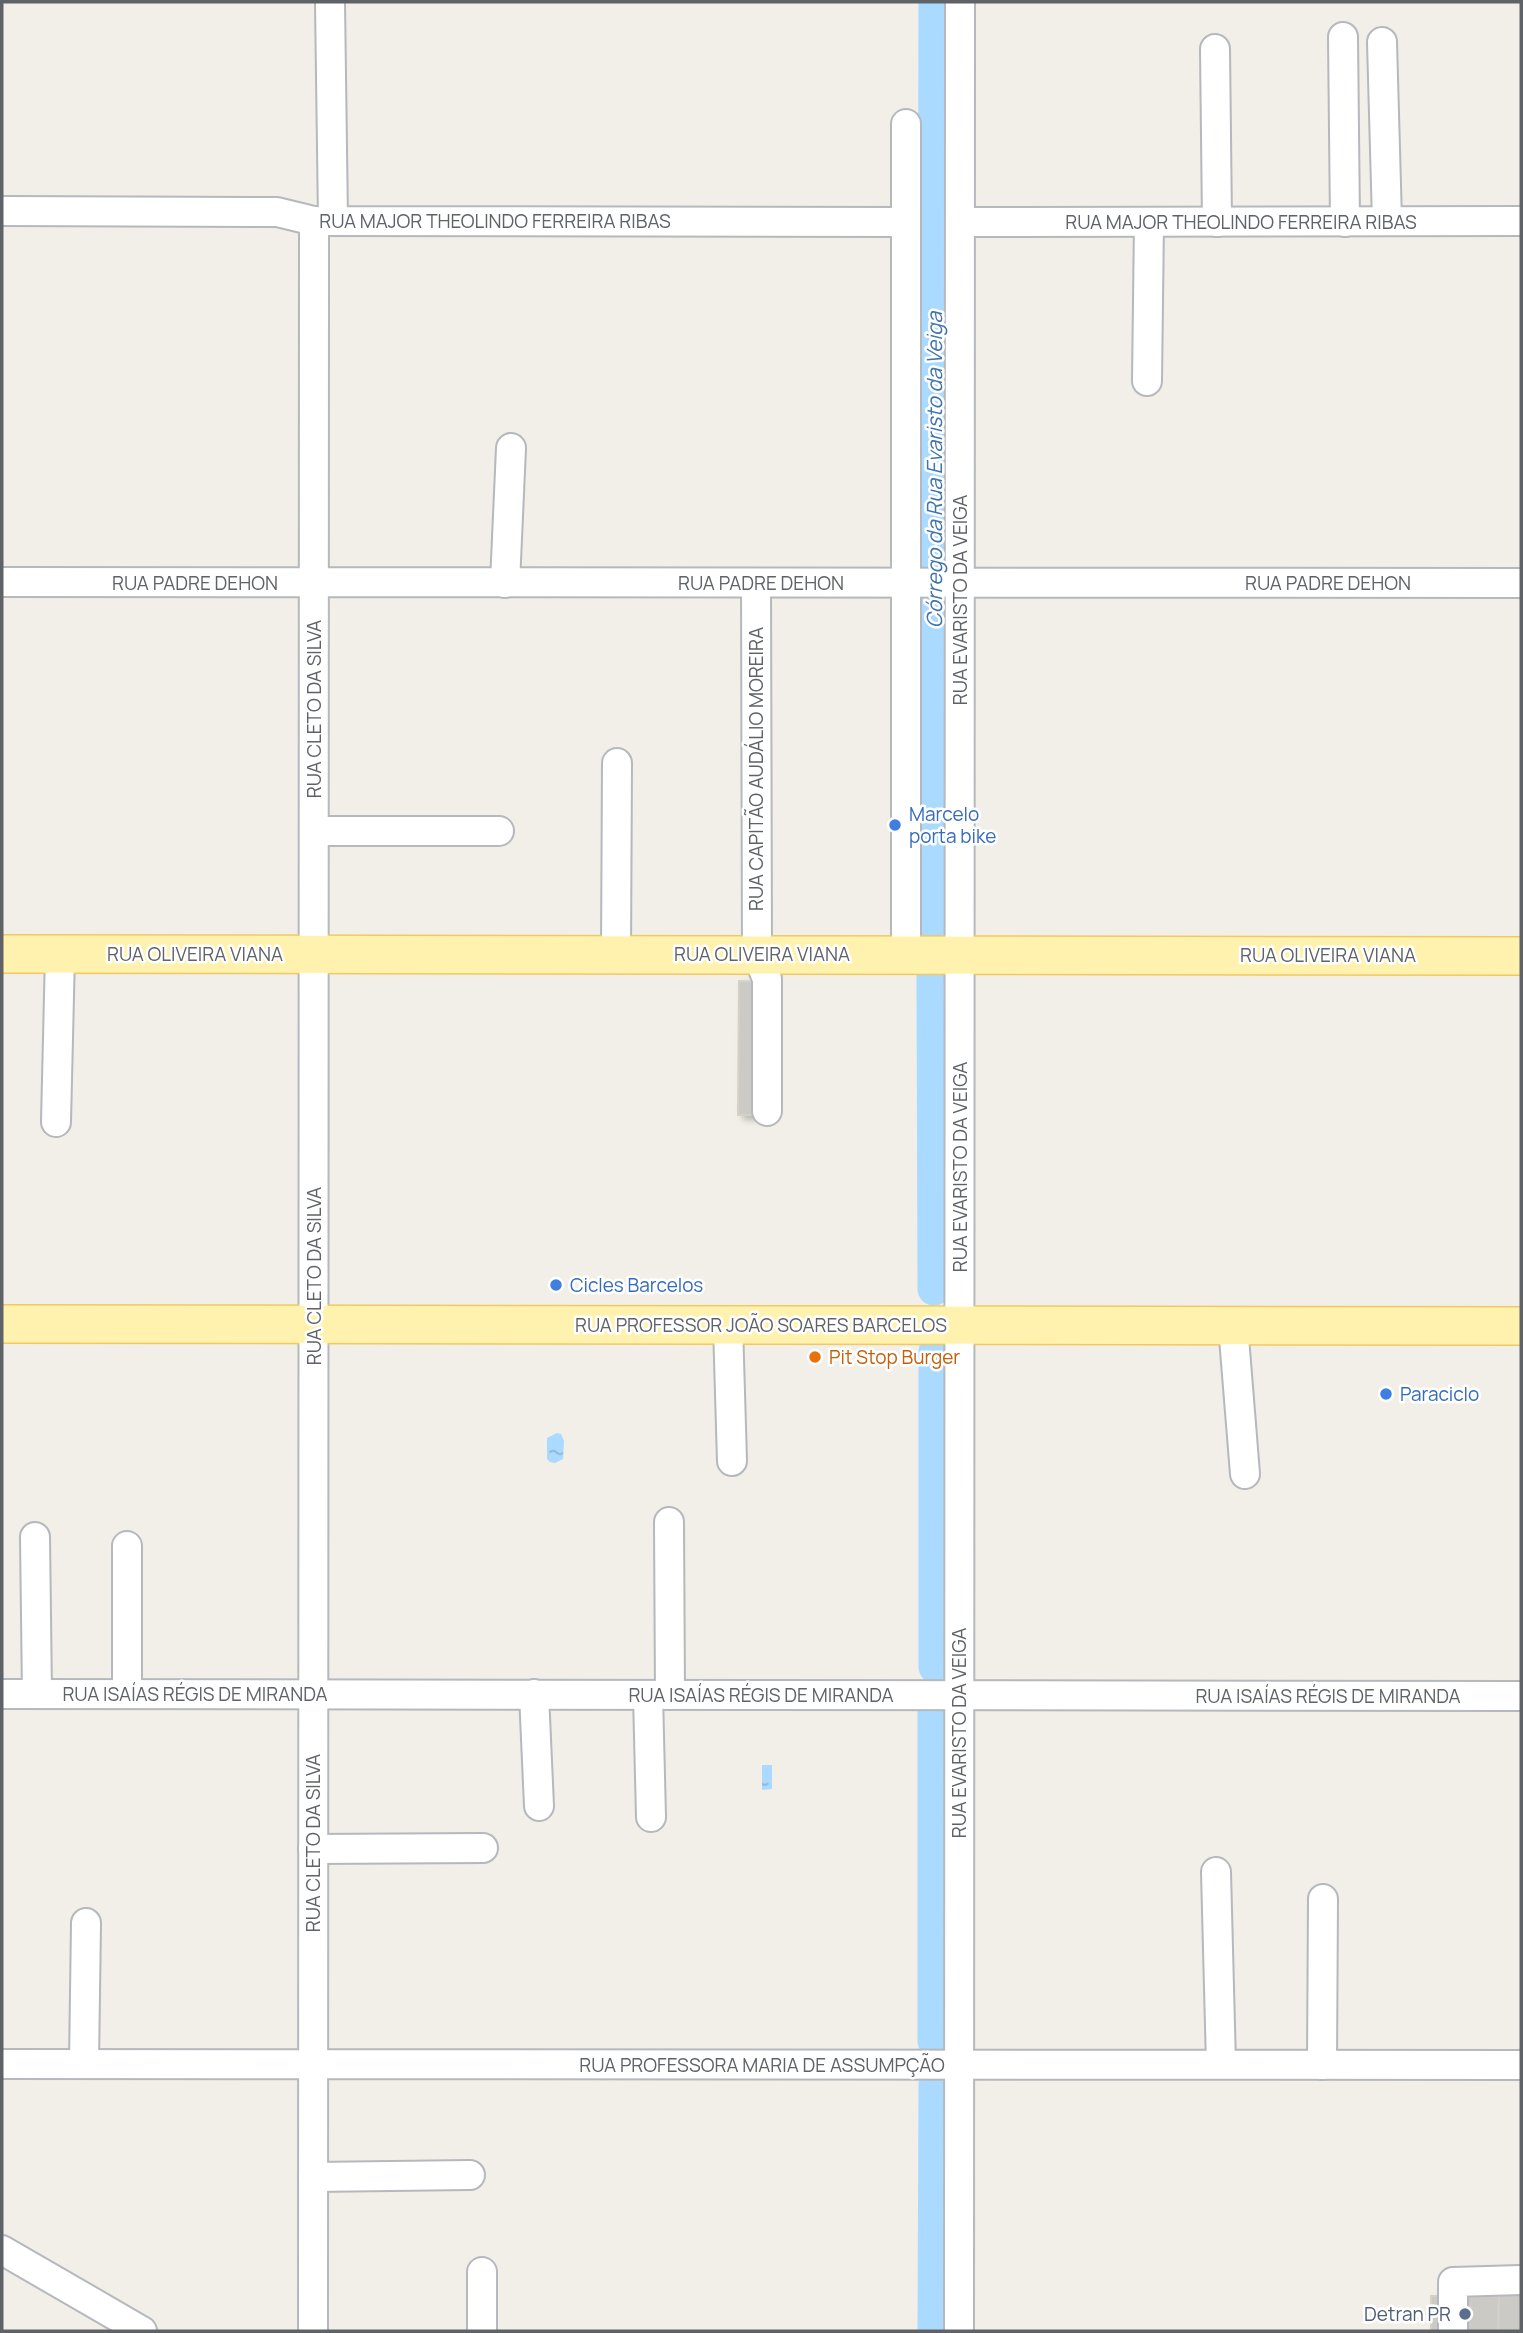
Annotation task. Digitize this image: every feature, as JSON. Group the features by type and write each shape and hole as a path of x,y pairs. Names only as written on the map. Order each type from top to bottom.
{"main road":[{"name":"RUA OLIVEIRA VIANA","path":"2,954 1521,956"},
{"name":"RUA PROFESSOR JOÃO SOARES BARCELOS","path":"2,1324 1521,1325"}],"street":[{"name":"RUA CLETO DA SILVA","path":"313,2331 314,583 330,2"},
{"name":"RUA EVARISTO DA VEIGA","path":"959,2331 960,2"},
{"path":"1343,37 1345,222"},
{"path":"1382,42 1387,221"},
{"path":"1215,49 1217,222"},
{"path":"906,124 906,954"},
{"name":"RUA MAJOR THEOLINDO FERREIRA RIBAS","path":"2,211 277,212 323,221 906,222"},
{"name":"RUA MAJOR THEOLINDO FERREIRA RIBAS","path":"960,222 1521,221"},
{"path":"1147,381 1149,222"},
{"path":"505,583 511,448"},
{"name":"RUA PADRE DEHON","path":"2,582 1521,583"},
{"name":"RUA CAPITÃO AUDÁLIO MOREIRA","path":"756,583 757,954 766,979 767,1111"},
{"path":"616,954 617,763"},
{"path":"314,831 499,831"},
{"path":"56,1122 60,954"},
{"path":"728,1325 732,1461"},
{"path":"1233,1325 1245,1474"},
{"path":"651,1817 669,1522"},
{"path":"35,1537 37,1694"},
{"path":"127,1546 127,1694"},
{"name":"RUA ISAÍAS RÉGIS DE MIRANDA","path":"2,1694 1521,1696"},
{"path":"534,1694 539,1806"},
{"path":"313,1849 482,1848"},
{"path":"1216,1872 1220,2064"},
{"path":"1322,2065 1323,1899"},
{"path":"84,2064 86,1923"},
{"name":"RUA PROFESSORA MARIA DE ASSUMPÇÃO","path":"2,2064 1521,2065"},
{"path":"313,2177 470,2175"},
{"path":"2,2250 142,2331"},
{"path":"482,2272 482,2331"},
{"path":"1453,2331 1453,2282 1521,2280"}],"water":[{"path":"561,1434 564,1441 563,1459 555,1463 547,1459 547,1438"},
{"path":"762,1765 772,1765 772,1789 762,1790"}],"building":[{"path":"739,981 763,982 762,1115 738,1115"},
{"name":"Detran PR","path":"1498,2288 1521,2288 1521,2331 1498,2331"},
{"name":"Detran PR","path":"1431,2296 1499,2296 1498,2331 1431,2331"}],"waterway":[{"name":"Córrego da Rua Evaristo da Veiga","path":"933,938 935,2"},
{"name":"Córrego da Rua Evaristo da Veiga","path":"933,974 934,1289"},
{"name":"Córrego da Rua Evaristo da Veiga","path":"935,1351 935,1667"},
{"name":"Córrego da Rua Evaristo da Veiga","path":"934,1709 934,2041"},
{"name":"Córrego da Rua Evaristo da Veiga","path":"934,2331 935,2085"}],"place":[{"name":"Marcelo porta bike","path":"895,825"},
{"name":"Cicles Barcelos","path":"556,1285"},
{"name":"Pit Stop Burger","path":"815,1357"},
{"name":"Paraciclo","path":"1386,1394"},
{"name":"Detran PR","path":"1465,2314"}]}
